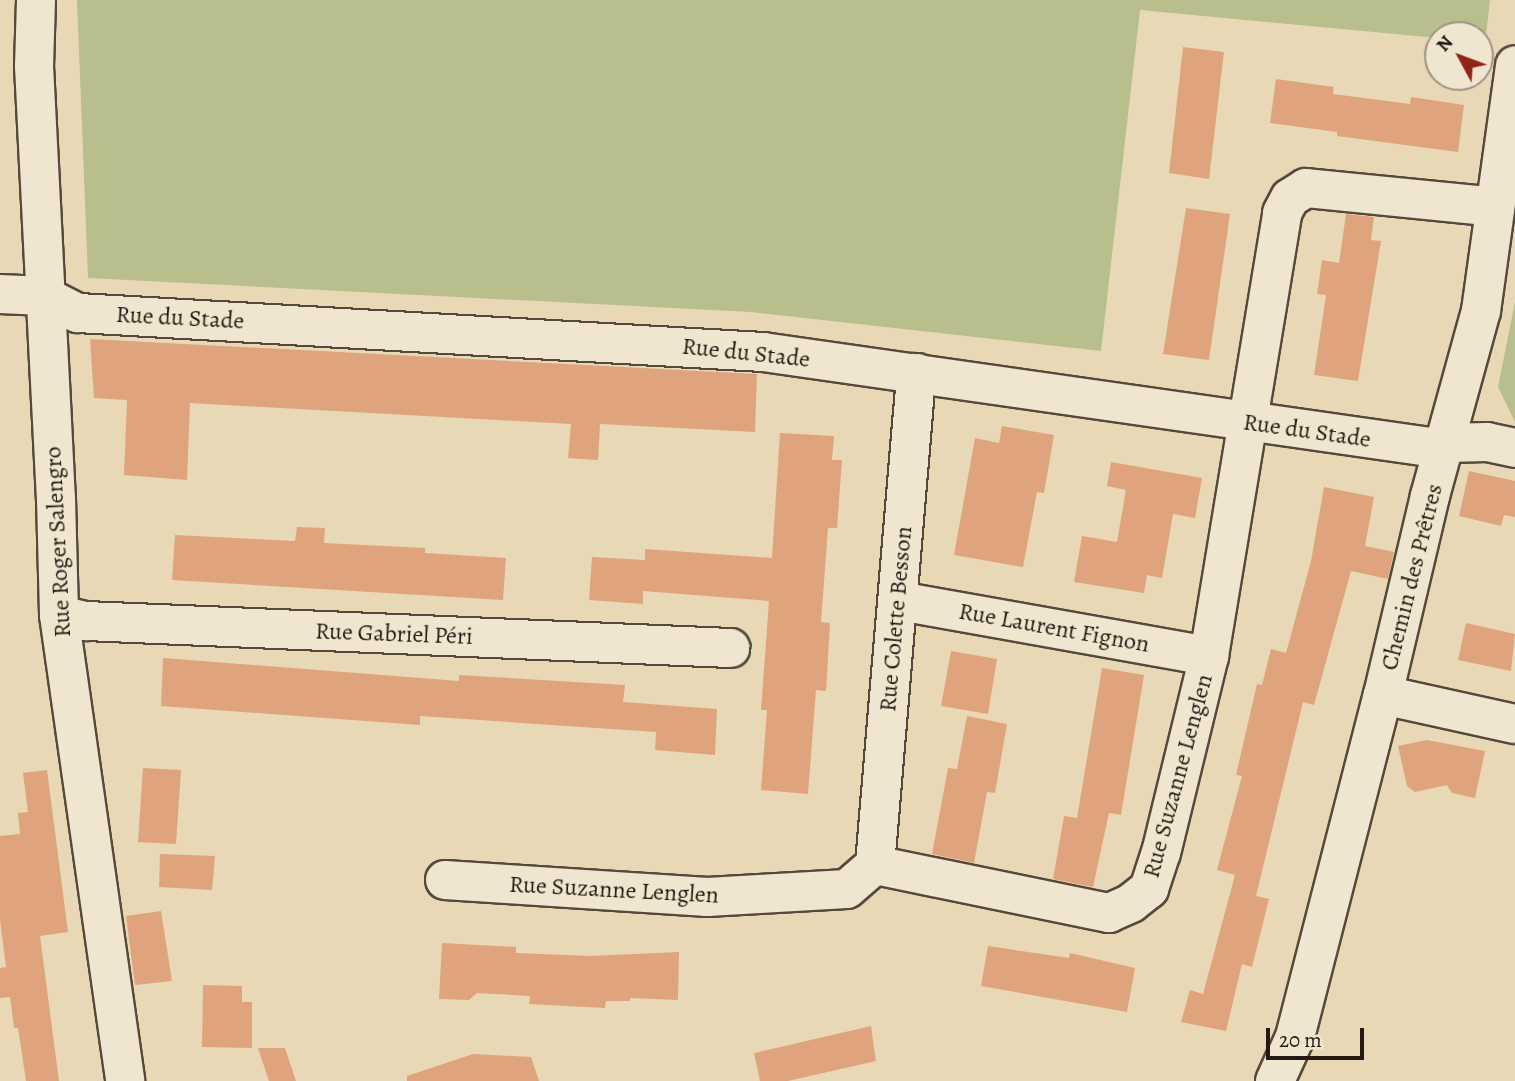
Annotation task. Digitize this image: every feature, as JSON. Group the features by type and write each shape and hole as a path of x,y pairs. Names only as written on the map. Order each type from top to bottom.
{"street":[{"name":"Rue Roger Salengro","path":"36,0 34,66 59,615 125,1081"},
{"name":"Chemin des Prêtres","path":"1275,1081 1295,1037 1383,695 1430,496 1481,311 1515,65"},
{"name":"Rue Suzanne Lenglen","path":"445,880 707,897 847,889 875,865 1109,913 1131,903 1149,889 1161,853 1209,656 1282,213 1290,198 1306,188 1495,207"},
{"path":"0,294 44,296"},
{"name":"Rue du Stade","path":"44,296 78,313 763,352 1430,447 1446,443 1487,442 1515,448"},
{"name":"Rue Colette Besson","path":"875,865 916,373"},
{"name":"Rue Laurent Fignon","path":"898,601 1209,656"},
{"name":"Rue Gabriel Péri","path":"59,615 100,621 730,648"},
{"path":"1383,695 1515,724"}],"green space":[{"path":"77,0 1490,0 1488,21 1424,21 1424,37 1140,10 1101,351 751,312 88,278"},
{"path":"1515,302 1515,422 1498,387"}],"building":[{"path":"1183,47 1224,52 1209,179 1169,173"},
{"path":"1276,79 1334,87 1333,94 1410,104 1411,97 1464,105 1458,152 1337,136 1337,132 1270,123"},
{"path":"1186,208 1230,214 1209,360 1163,354"},
{"path":"1346,214 1374,217 1371,240 1381,241 1358,381 1314,375 1326,295 1317,294 1322,260 1339,263"},
{"path":"90,339 757,374 755,432 600,424 598,460 568,458 571,424 190,403 187,480 124,475 127,400 94,398"},
{"path":"1002,426 1054,435 1044,493 1037,492 1023,567 954,555 975,438 999,443"},
{"path":"780,433 834,436 832,460 842,460 837,528 828,528 821,622 830,623 826,691 816,690 808,794 761,790 767,710 761,710 769,601 643,591 643,604 589,600 592,557 645,560 645,549 772,558"},
{"path":"1111,462 1202,478 1195,518 1173,514 1162,578 1147,575 1144,593 1074,582 1082,536 1117,542 1126,490 1107,486"},
{"path":"1469,471 1515,481 1515,517 1504,515 1501,526 1459,516"},
{"path":"1324,487 1374,497 1365,546 1394,552 1388,579 1351,571 1314,705 1303,702 1256,896 1269,899 1252,967 1242,964 1226,1031 1181,1022 1190,990 1203,994 1235,875 1217,870 1242,776 1236,775 1257,684 1262,685 1271,649 1286,653 1311,561"},
{"path":"297,527 325,528 324,543 425,548 425,553 506,558 503,600 172,580 175,535 295,541"},
{"path":"1466,623 1515,634 1511,671 1458,660"},
{"path":"951,651 997,659 988,714 941,706"},
{"path":"163,658 459,681 459,675 625,685 623,702 717,709 715,755 655,750 656,732 420,716 420,725 161,706"},
{"path":"1102,668 1144,675 1121,815 1109,813 1093,887 1053,879 1064,816 1077,818"},
{"path":"967,716 1007,724 995,793 987,792 974,863 932,854 948,768 957,769"},
{"path":"1427,740 1485,751 1475,798 1452,793 1447,785 1415,792 1407,786 1398,746"},
{"path":"143,768 181,770 176,844 138,842"},
{"path":"47,770 68,932 40,936 59,1081 26,1081 10,997 0,998 0,968 6,967 0,920 0,836 20,834 18,813 28,812 23,773"},
{"path":"160,854 215,856 212,890 159,887"},
{"path":"161,911 172,981 135,985 126,916"},
{"path":"442,943 516,947 516,953 590,956 679,952 678,1000 630,998 630,1001 606,1001 605,1008 529,1004 530,996 477,993 469,1000 439,999"},
{"path":"988,946 1069,958 1070,953 1135,968 1127,1012 981,986"},
{"path":"203,985 242,986 242,1002 252,1002 252,1048 202,1047"},
{"path":"871,1026 876,1061 788,1081 760,1081 754,1053"},
{"path":"258,1048 285,1048 296,1081 269,1081"},
{"path":"473,1054 531,1057 539,1081 407,1081 407,1076"}]}
